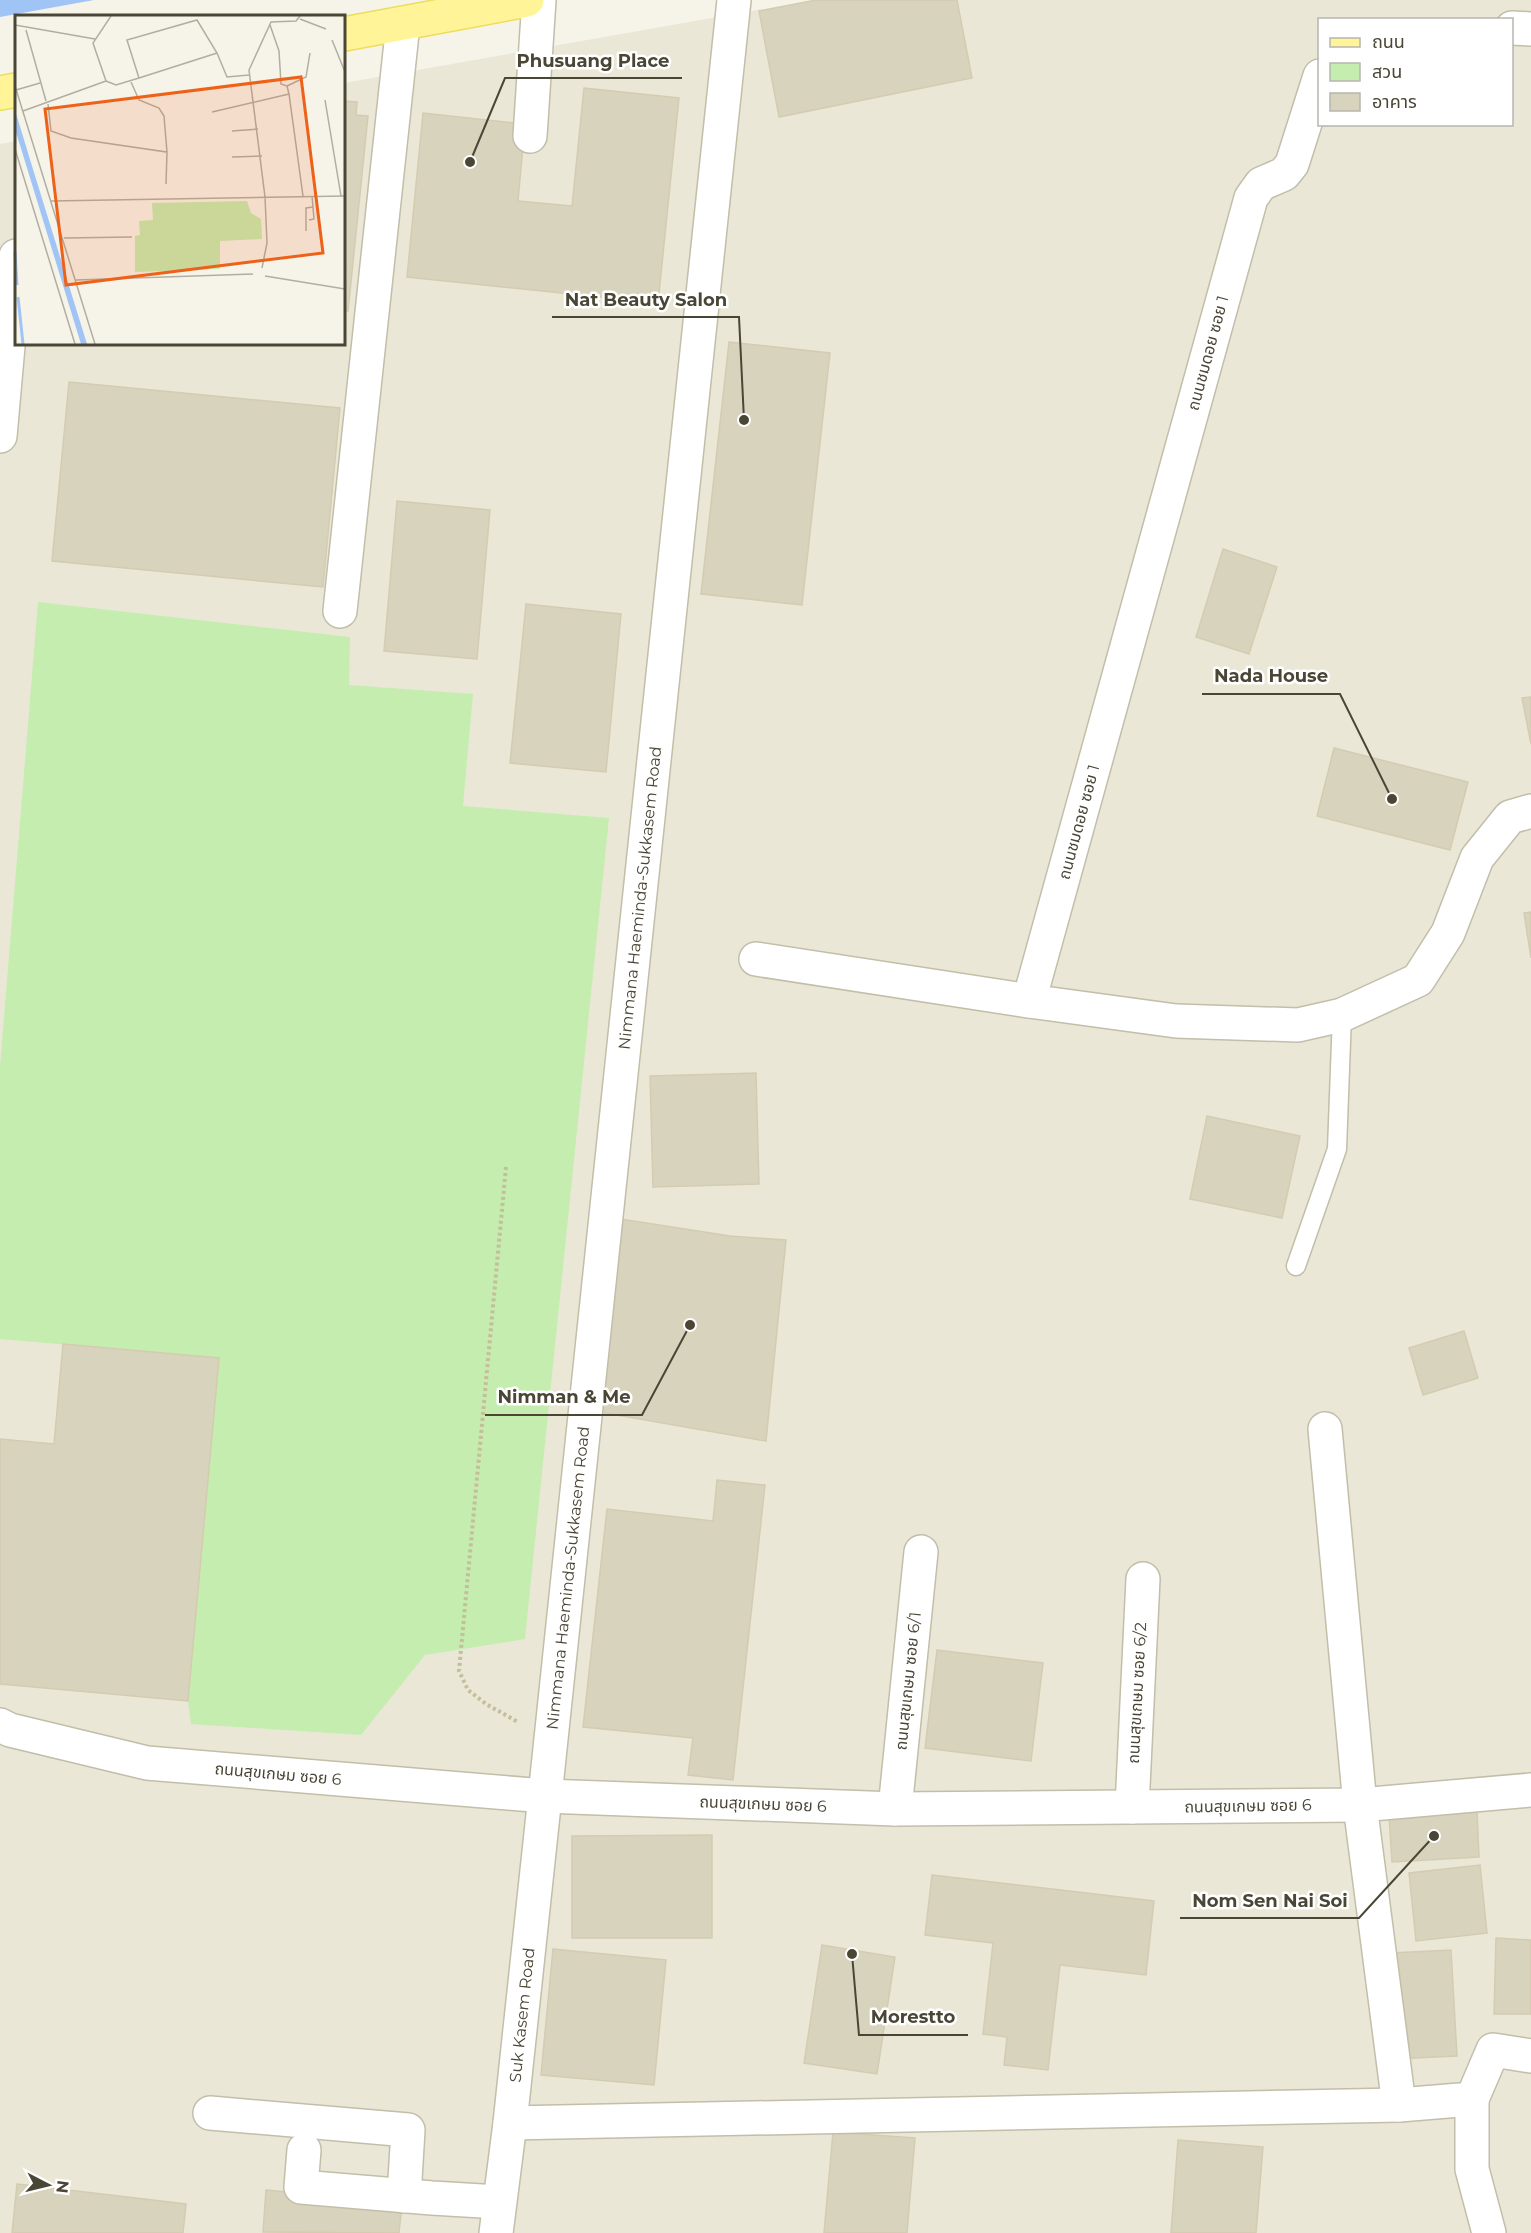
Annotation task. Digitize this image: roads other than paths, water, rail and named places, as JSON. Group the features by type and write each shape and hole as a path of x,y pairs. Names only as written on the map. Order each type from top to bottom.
{"main road":[{"path":"345,34 527,0"},
{"path":"0,93 15,90"}],"street":[{"path":"530,136 539,0"},
{"name":"Nimmana Haeminda-Sukkasem Road","path":"545,1796 734,0"},
{"path":"339,611 403,24"},
{"path":"1513,28 1531,29"},
{"name":"ถนนชมดอย ซอย 1","path":"1029,1001 1251,198 1261,184 1284,174 1292,165 1318,82"},
{"path":"0,436 15,267"},
{"path":"756,959 1176,1021 1298,1025 1342,1015 1418,980 1448,933 1477,858 1510,817 1531,811"},
{"path":"1325,1429 1360,1805 1399,2105"},
{"name":"ถนนสุขเกษม ซอย 6/1","path":"895,1809 921,1552"},
{"name":"ถนนสุขเกษม ซอย 6/2","path":"1132,1808 1143,1579"},
{"name":"ถนนสุขเกษม ซอย 6","path":"0,1725 10,1730 147,1763 545,1796 895,1809 1132,1808 1360,1805 1531,1790"},
{"name":"Suk Kasem Road","path":"498,2218 545,1796"},
{"path":"1489,2233 1472,2169 1472,2099 1493,2050 1531,2056"},
{"path":"510,2123 1399,2105 1472,2099"},
{"path":"210,2113 408,2130 404,2196"},
{"path":"304,2150 301,2187 404,2196 498,2218"}],"lane":[{"path":"1296,1266 1337,1149 1342,1015"}],"water":[{"path":"0,0 94,0 0,17"}],"place":[{"name":"Phusuang Place","path":"470,162"},
{"name":"Nat Beauty Salon","path":"744,420"},
{"name":"Nada House","path":"1392,799"},
{"name":"Nimman & Me","path":"690,1325"},
{"name":"Nom Sen Nai Soi","path":"1434,1836"},
{"name":"Morestto","path":"852,1954"}]}
